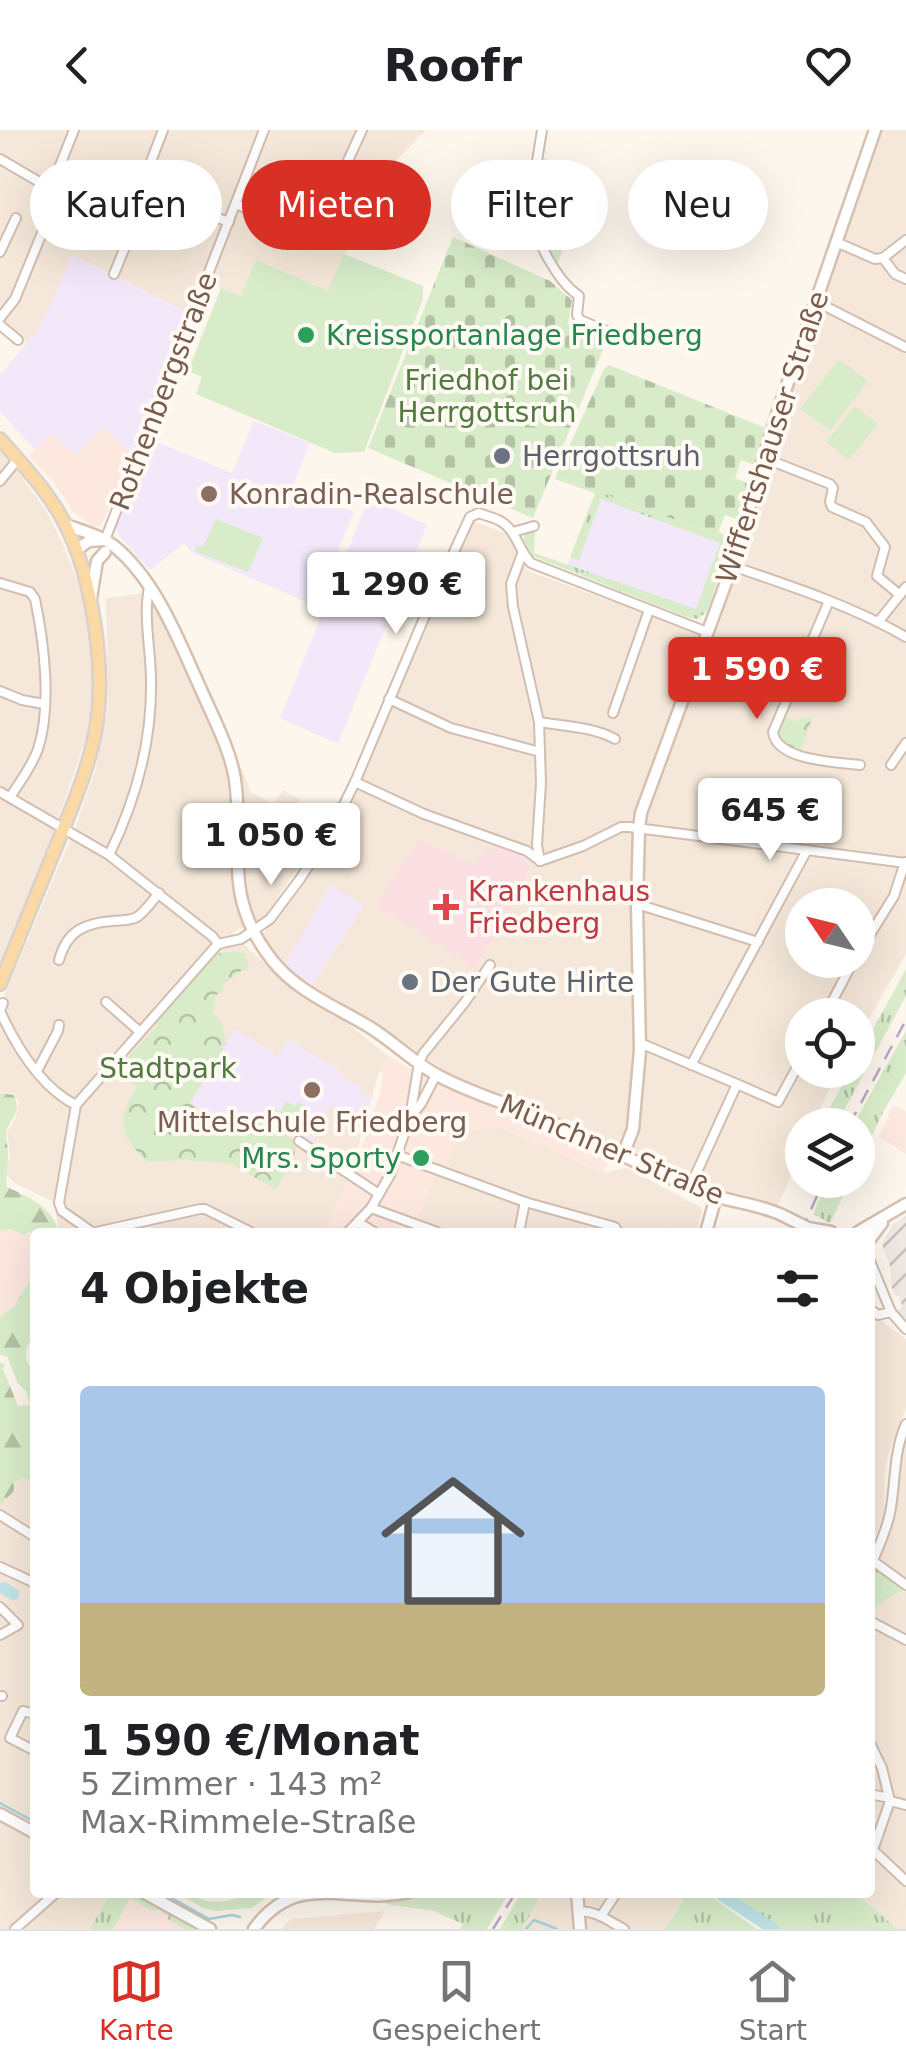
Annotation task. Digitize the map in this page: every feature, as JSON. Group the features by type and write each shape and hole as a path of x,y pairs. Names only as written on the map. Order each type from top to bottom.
{"main road":[{"path":"0,439 66,525 91,598 98,666 96,732 83,775 0,984"}],"street":[{"path":"62,160 74,130"},
{"path":"152,160 163,130"},
{"name":"Rothenbergstraße","path":"105,546 264,130"},
{"path":"236,204 302,232 311,232 362,130"},
{"path":"542,130 534,188 535,232 558,276 579,296 580,320 614,334"},
{"name":"Wiffertshauser Straße","path":"622,1155 634,1129 640,1043 638,828 732,566 815,301 876,130"},
{"path":"0,160 30,176"},
{"path":"0,252 16,218"},
{"path":"222,220 229,222"},
{"path":"836,242 875,259 883,258 906,240"},
{"path":"18,340 0,322 16,299 35,250"},
{"path":"114,274 124,250"},
{"path":"883,258 895,274 906,279"},
{"path":"815,301 905,347"},
{"path":"764,458 830,484 832,507 866,522 884,543 877,576 903,592 878,622"},
{"path":"0,481 18,460"},
{"path":"88,1228 62,1211 59,1203 76,1105 218,944 237,941 269,920 310,864 355,782 470,517 479,513 501,521 513,532 531,564 707,632"},
{"name":"Münchner Straße","path":"66,525 124,556 149,587 174,630 232,766 238,887 253,932 274,964 300,986 375,1031 436,1075 545,1119 716,1198 759,1205 812,1228"},
{"path":"513,532 534,526"},
{"path":"76,550 105,546"},
{"path":"91,598 105,546"},
{"path":"522,554 512,584 539,722 540,861"},
{"path":"732,566 829,601 906,637"},
{"path":"0,583 30,592 35,599 45,661 40,744 10,797"},
{"path":"109,855 128,818 146,755 152,682 146,602 149,587"},
{"path":"829,601 772,737 778,746 800,755 860,765"},
{"path":"613,714 649,610"},
{"path":"0,692 44,704"},
{"path":"390,699 451,728 540,752"},
{"path":"539,722 590,730 615,739"},
{"path":"891,766 906,743"},
{"path":"355,782 424,814 527,852 540,861"},
{"path":"0,792 109,855 213,936 218,944"},
{"path":"540,861 621,827 905,862 894,896 875,926"},
{"path":"691,1065 807,850"},
{"path":"58,960 72,934 105,922 133,919 159,894"},
{"path":"637,904 758,942"},
{"path":"353,1228 380,1194 398,1155 425,1051 490,966"},
{"path":"106,1002 139,1031"},
{"path":"3,1003 0,1010 12,1036 38,1072 64,1100 76,1105"},
{"path":"38,1072 59,1025"},
{"path":"640,1043 778,1102 786,1088"},
{"path":"410,1117 436,1075"},
{"path":"690,1187 737,1084"},
{"path":"299,1141 380,1194"},
{"path":"398,1155 526,1202 615,1228"},
{"path":"707,1228 716,1198"},
{"path":"521,1228 526,1202"},
{"path":"866,1228 906,1204"},
{"path":"112,1228 200,1208 242,1228"},
{"path":"371,1208 426,1228"},
{"path":"875,1231 885,1218"},
{"path":"359,1223 367,1228"},
{"path":"875,1273 891,1312 906,1330"},
{"path":"875,1282 882,1290"},
{"path":"875,1314 891,1312"},
{"path":"875,1555 890,1512 898,1441 906,1424"},
{"path":"0,1515 30,1534"},
{"path":"875,1566 906,1585"},
{"path":"0,1567 30,1581"},
{"path":"0,1606 18,1626 0,1635"},
{"path":"875,1623 906,1640"},
{"path":"30,1713 23,1711 10,1738 30,1748"},
{"path":"875,1753 889,1799 875,1830"},
{"path":"875,1795 906,1805"},
{"path":"0,1814 30,1830"},
{"path":"875,1853 906,1881"},
{"path":"15,1929 50,1898"},
{"path":"154,1898 210,1929"},
{"path":"254,1929 270,1909 289,1898"},
{"path":"577,1898 580,1929"},
{"path":"601,1916 613,1898"},
{"path":"578,1912 601,1916 624,1929"}],"shaded area":[{"path":"0,130 426,130 397,160 242,160 242,250 346,250 328,291 241,296 202,281 189,314 73,255 41,326 28,344 0,318"},
{"path":"877,130 906,130 906,954 875,1008 875,998 785,998 785,1088 830,1088 820,1108 785,1108 785,1189 777,1207 737,1193 716,1193 454,1077 293,976 259,940 308,873 473,521 507,534 528,571 707,636 762,479 826,274"},
{"path":"72,255 189,314 132,454 102,427 76,455 52,433 35,450 0,411 0,375 41,326"},
{"name":"Konradin-Realschule","path":"254,421 310,443 292,488 354,512 315,606 193,553 184,543 150,570 116,528 152,440 232,473"},
{"path":"102,427 132,454 99,527 74,512 29,456 52,432"},
{"path":"0,451 47,512 91,616 93,691 86,738 54,831 0,965"},
{"path":"596,493 727,541 700,616 567,566"},
{"path":"369,498 427,525 338,744 280,718"},
{"path":"159,591 251,792 274,805 283,790 299,799 292,824 316,840 266,916 232,933 279,977 388,1056 379,1071 350,1176 330,1228 58,1228 54,1202 14,1183 5,1173 10,1155 7,1133 19,1103 15,1094 0,1092 0,1005 95,771 108,706 106,598"},
{"name":"Krankenhaus Friedberg","path":"418,841 475,864 497,845 526,855 528,872 474,968 376,904"},
{"path":"331,885 364,906 312,985 285,965"},
{"path":"235,1029 278,1056 288,1039 340,1071 343,1079 361,1085 360,1094 372,1099 366,1119 331,1106 313,1141 303,1141 262,1119 235,1122 210,1116 190,1103"},
{"path":"388,1056 444,1087 610,1159 604,1173 498,1127 463,1132 427,1192 414,1228 325,1228 359,1156 380,1093 383,1074 379,1071"},
{"path":"893,1105 906,1111 906,1154 879,1137"},
{"path":"498,1127 604,1173 627,1168 702,1208 698,1228 414,1228 427,1193 462,1132"},
{"path":"906,1215 906,1319 898,1313 902,1306 892,1288 882,1244 892,1225"},
{"path":"0,1231 30,1231 30,1281 14,1306 0,1317"},
{"path":"875,1317 906,1339 906,1409 885,1469 884,1514 875,1538"},
{"path":"906,1436 906,1929 897,1929 862,1898 875,1898 875,1564 891,1526"},
{"path":"24,1476 30,1480 30,1898 108,1898 90,1929 0,1929 0,1505 13,1491 14,1484"},
{"path":"108,1898 139,1898 196,1929 90,1929"},
{"path":"539,1898 684,1901 665,1929 522,1929"},
{"path":"385,1911 374,1929 281,1929 291,1919"}],"green space":[{"name":"Friedhof bei Herrgottsruh","path":"451,242 451,250 482,250 550,281 572,300 568,324 607,340 533,518 368,448"},
{"path":"548,250 563,250 556,268"},
{"name":"Kreissportanlage Friedberg","path":"344,254 423,286 423,299 364,452 335,453 196,394 202,377 188,371 221,288 241,296 256,260 328,291"},
{"path":"839,359 868,381 830,431 800,409"},
{"name":"Friedhof bei Herrgottsruh","path":"609,365 766,428 755,465 741,460 735,478 749,484 739,520 725,515 717,535 556,476"},
{"path":"855,406 878,424 849,460 826,442"},
{"path":"556,476 733,538 707,611 698,619 689,618 530,555 524,534 532,529 534,553 696,609 720,543 601,499 579,560 570,557 595,493 555,479"},
{"path":"216,519 263,538 248,572 194,551 197,545 203,547"},
{"path":"783,716 797,722 813,716 800,751 782,744 776,734"},
{"name":"Stadtpark","path":"245,953 249,968 224,984 215,996 213,1013 221,1021 226,1044 190,1103 210,1116 257,1122 293,1139 296,1151 276,1190 232,1164 147,1162 131,1143 124,1126 126,1108 137,1087 117,1068 157,1026 153,1022 200,969 218,954"},
{"path":"906,969 906,996 875,1053 875,1026"},
{"path":"906,1031 906,1073 875,1129 875,1108 863,1108"},
{"path":"841,1088 856,1088 845,1108 830,1108"},
{"path":"0,1093 14,1095 17,1107 6,1135 7,1187 45,1209 58,1228 30,1228 24,1235 11,1229 0,1231"},
{"path":"286,1101 304,1105 302,1109 312,1115 302,1133 273,1117"},
{"path":"820,1198 842,1198 830,1223 813,1214"},
{"path":"30,1281 30,1340 26,1354 30,1405 7,1356 0,1355 0,1317 14,1306"},
{"path":"0,1362 5,1365 3,1369 18,1406 30,1405 30,1481 23,1477 14,1483 14,1491 0,1505"},
{"path":"875,1570 906,1588 875,1606"},
{"path":"108,1898 130,1898 113,1929 90,1929"},
{"path":"130,1898 139,1898 196,1929 185,1929 157,1909 154,1912"},
{"path":"186,1898 216,1902 265,1898 252,1908 203,1908"},
{"path":"506,1898 487,1929 460,1929 463,1924 434,1911 386,1904 386,1900"},
{"path":"518,1898 539,1898 522,1929 500,1929"},
{"path":"681,1898 713,1898 757,1929 665,1929 683,1901"},
{"path":"730,1898 862,1898 897,1929 777,1929"}],"waterway":[{"path":"4,1588 13,1594"},
{"path":"0,1803 30,1819"},
{"path":"172,1898 209,1919 240,1917"},
{"path":"726,1898 773,1929"},
{"path":"526,1929 534,1920 557,1929"}],"railway":[{"path":"858,1108 906,1020"},
{"path":"803,1228 816,1198"},
{"path":"493,1929 512,1898"}],"place":[{"name":"Kreissportanlage Friedberg","path":"306,335"},
{"name":"Herrgottsruh","path":"502,456"},
{"name":"Konradin-Realschule","path":"209,494"},
{"name":"Krankenhaus Friedberg","path":"446,907"},
{"name":"Der Gute Hirte","path":"410,982"},
{"name":"Mittelschule Friedberg","path":"312,1090"},
{"name":"Mrs. Sporty","path":"421,1158"}]}
